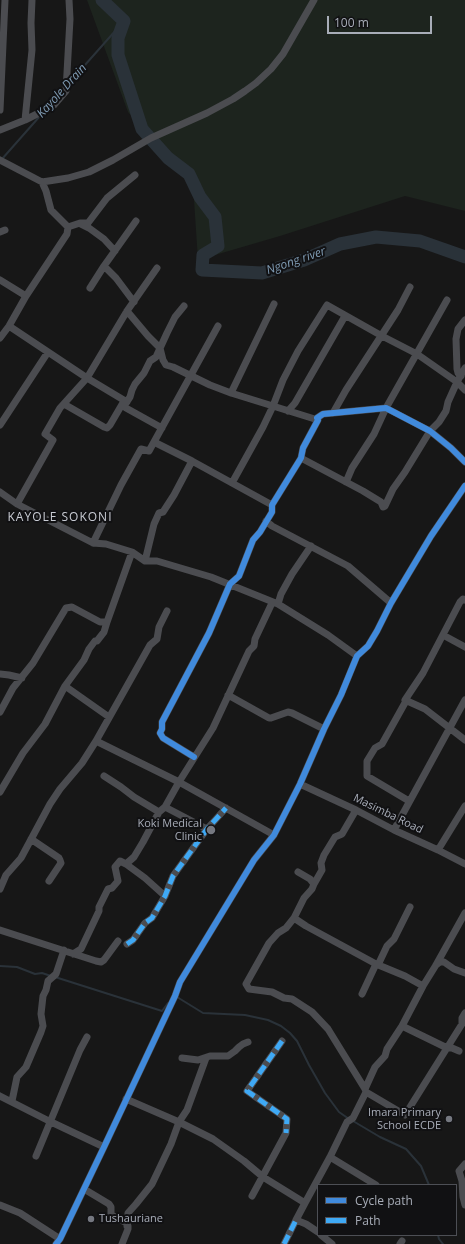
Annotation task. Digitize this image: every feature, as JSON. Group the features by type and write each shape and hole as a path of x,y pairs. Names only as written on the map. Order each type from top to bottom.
{"street":[{"path":"0,110 5,0"},
{"path":"25,120 32,50 32,0"},
{"path":"0,130 25,120 54,104 66,91 70,19 69,0"},
{"path":"0,160 42,182 68,178 89,172 114,160 151,138 233,99 256,83 271,69 283,54 314,0"},
{"path":"68,227 80,223 88,223 107,198 135,175"},
{"path":"42,182 46,191 50,210 68,227"},
{"path":"90,288 136,221"},
{"path":"80,223 90,228 104,239 115,251"},
{"path":"0,338 67,234 68,227"},
{"path":"104,266 116,278 134,302"},
{"path":"17,504 53,440 45,434 60,408 87,378 127,311 157,268"},
{"path":"0,280 26,296"},
{"path":"333,413 346,390 398,310 410,287"},
{"path":"346,482 447,300"},
{"path":"230,393 274,304"},
{"path":"232,483 273,406 280,387 298,351 326,306 329,305 345,316 417,354 459,379"},
{"path":"64,404 107,428 125,401 130,397 135,384 144,373 150,361 156,358 175,317 184,306"},
{"path":"127,311 160,348 166,365 174,367 230,393 318,420"},
{"path":"288,411 345,316"},
{"path":"465,320 456,334 457,369 459,379 465,390"},
{"path":"9,326 87,378 125,401"},
{"path":"93,543 121,485 141,449 148,451 154,442 218,326"},
{"path":"0,425 48,352"},
{"path":"301,458 381,502 383,507 393,488 405,472 430,431 439,422 446,411 448,402 465,368"},
{"path":"125,401 124,406 126,408 162,428"},
{"path":"194,756 163,738 160,733 162,729 162,722 209,633 230,584 239,576 253,540 260,532 272,512 272,505 301,458 303,448 318,420 317,418 320,415 333,413 386,408 430,431 465,462"},
{"path":"154,442 272,505"},
{"path":"145,561 154,524 159,513 163,512 192,461"},
{"path":"0,1205 20,1213 58,1241 104,1147 175,996 180,982 254,860 274,835 300,784 324,729 341,695 357,656 368,646 391,603 465,486"},
{"path":"0,492 17,504 93,543 106,544 132,552 145,561 158,561 230,584 275,604 328,635 357,656"},
{"path":"266,521 272,526 348,566 391,603"},
{"path":"126,864 134,857 158,812 165,807 194,756 213,728 250,651 254,646 255,639 292,574 311,546"},
{"path":"0,792 23,753 45,724 66,686 84,660 94,641 97,641 104,632 132,552"},
{"path":"409,800 367,776 367,761 375,748 382,744 406,701 406,698 423,673 460,602 465,600"},
{"path":"0,712 13,688 33,663 66,608 72,607 100,622 107,622"},
{"path":"0,890 3,873 21,858 50,804 60,789 82,763 96,741 150,645 157,639 159,627 167,611"},
{"path":"443,635 465,647"},
{"path":"0,674 22,678"},
{"path":"66,686 110,716"},
{"path":"228,695 269,718 288,712 324,729"},
{"path":"394,830 409,800 465,700"},
{"path":"406,701 425,710 465,740"},
{"path":"96,741 179,782 274,835"},
{"path":"104,776 158,812"},
{"name":"Masimba Road","path":"300,784 465,864"},
{"path":"438,850 465,806"},
{"path":"165,807 207,829"},
{"path":"127,944 133,940 146,922 152,918 165,896 173,876 207,829 226,808"},
{"path":"356,810 342,834 335,837 324,855 321,863 322,870 312,889 304,898 294,918 286,928 278,933 269,943 246,984 249,989 272,992 284,998 292,999 312,1012 328,1030 366,1090 405,1115 448,1048 462,1024 462,1018 465,1013"},
{"path":"31,839 60,860 61,863 49,881"},
{"path":"73,954 81,949 99,911 99,906 108,889 112,888 118,881 115,867 120,861 146,878 165,896"},
{"path":"298,872 310,879 314,884"},
{"path":"362,994 387,946 394,939 410,907"},
{"path":"284,1244 366,1090 375,1067 385,1056 387,1049 402,1026 465,913"},
{"path":"294,918 377,964 405,976 423,986"},
{"path":"0,930 101,962 118,941"},
{"path":"12,1101 17,1077 26,1067 43,1026 41,1014 43,996 48,980 56,974 64,950"},
{"path":"436,965 440,962 444,962 454,969 465,973"},
{"path":"402,1026 459,1052"},
{"path":"36,1156 49,1121 87,1037"},
{"path":"252,1196 286,1133 287,1119 247,1091 282,1041"},
{"path":"182,1058 195,1060 210,1056 228,1056 238,1047 248,1042"},
{"path":"122,1244 128,1229 128,1213 152,1184 171,1144 179,1122 187,1110 206,1058"},
{"path":"0,1096 104,1147"},
{"path":"126,1099 179,1122 213,1140 244,1161 263,1177 305,1203"},
{"path":"330,1157 374,1184"},
{"path":"465,1164 459,1171 462,1181 465,1205"},
{"path":"84,1189 109,1204 111,1207 111,1215 127,1223 128,1226"},
{"path":"296,1220 306,1224 317,1231"},
{"path":"322,1236 332,1244"}],"shaded area":[{"path":"87,0 465,0 465,211 405,196 280,236 198,260 193,185 128,112"}],"waterway":[{"name":"Ngong river","path":"102,0 124,21 118,38 118,55 142,129 168,158 189,174 200,197 215,217 218,246 203,255 202,270 262,273 304,260 340,244 376,237 420,241 465,257"},
{"name":"Kayole Drain","path":"69,83 124,21"},
{"name":"Kayole Drain","path":"2,159 40,116"},
{"path":"0,966 17,967 35,974 42,973 51,976"},
{"path":"55,977 162,1011 168,1003"},
{"path":"177,997 203,1013 245,1015 268,1020 281,1026 297,1041 325,1093 339,1112 349,1119"},
{"path":"353,1121 380,1137 406,1149 421,1166 429,1184"},
{"path":"438,1236 443,1244"}],"marked path":[{"path":"127,944 133,940 145,923 152,918 165,896 173,876 207,829 226,808"},
{"path":"282,1041 247,1091 287,1119 286,1133"},
{"path":"284,1244 296,1220"}],"cycle path":[{"path":"194,757 163,738 160,733 162,729 162,722 209,633 230,584 239,576 253,540 260,532 272,512 272,505 301,458 303,448 318,420 317,418 323,414 386,408 430,431 465,462"},
{"path":"56,1244 60,1239 104,1147 175,996 180,982 254,860 274,835 300,784 324,729 341,695 357,656 368,646 391,603 431,536 465,486"}],"place":[{"name":"Koki Medical Clinic","path":"211,830"},
{"name":"Imara Primary School ECDE","path":"449,1119"},
{"name":"Tushauriane","path":"91,1219"}],"district":[{"name":"KAYOLE SOKONI","path":"60,518"}]}
